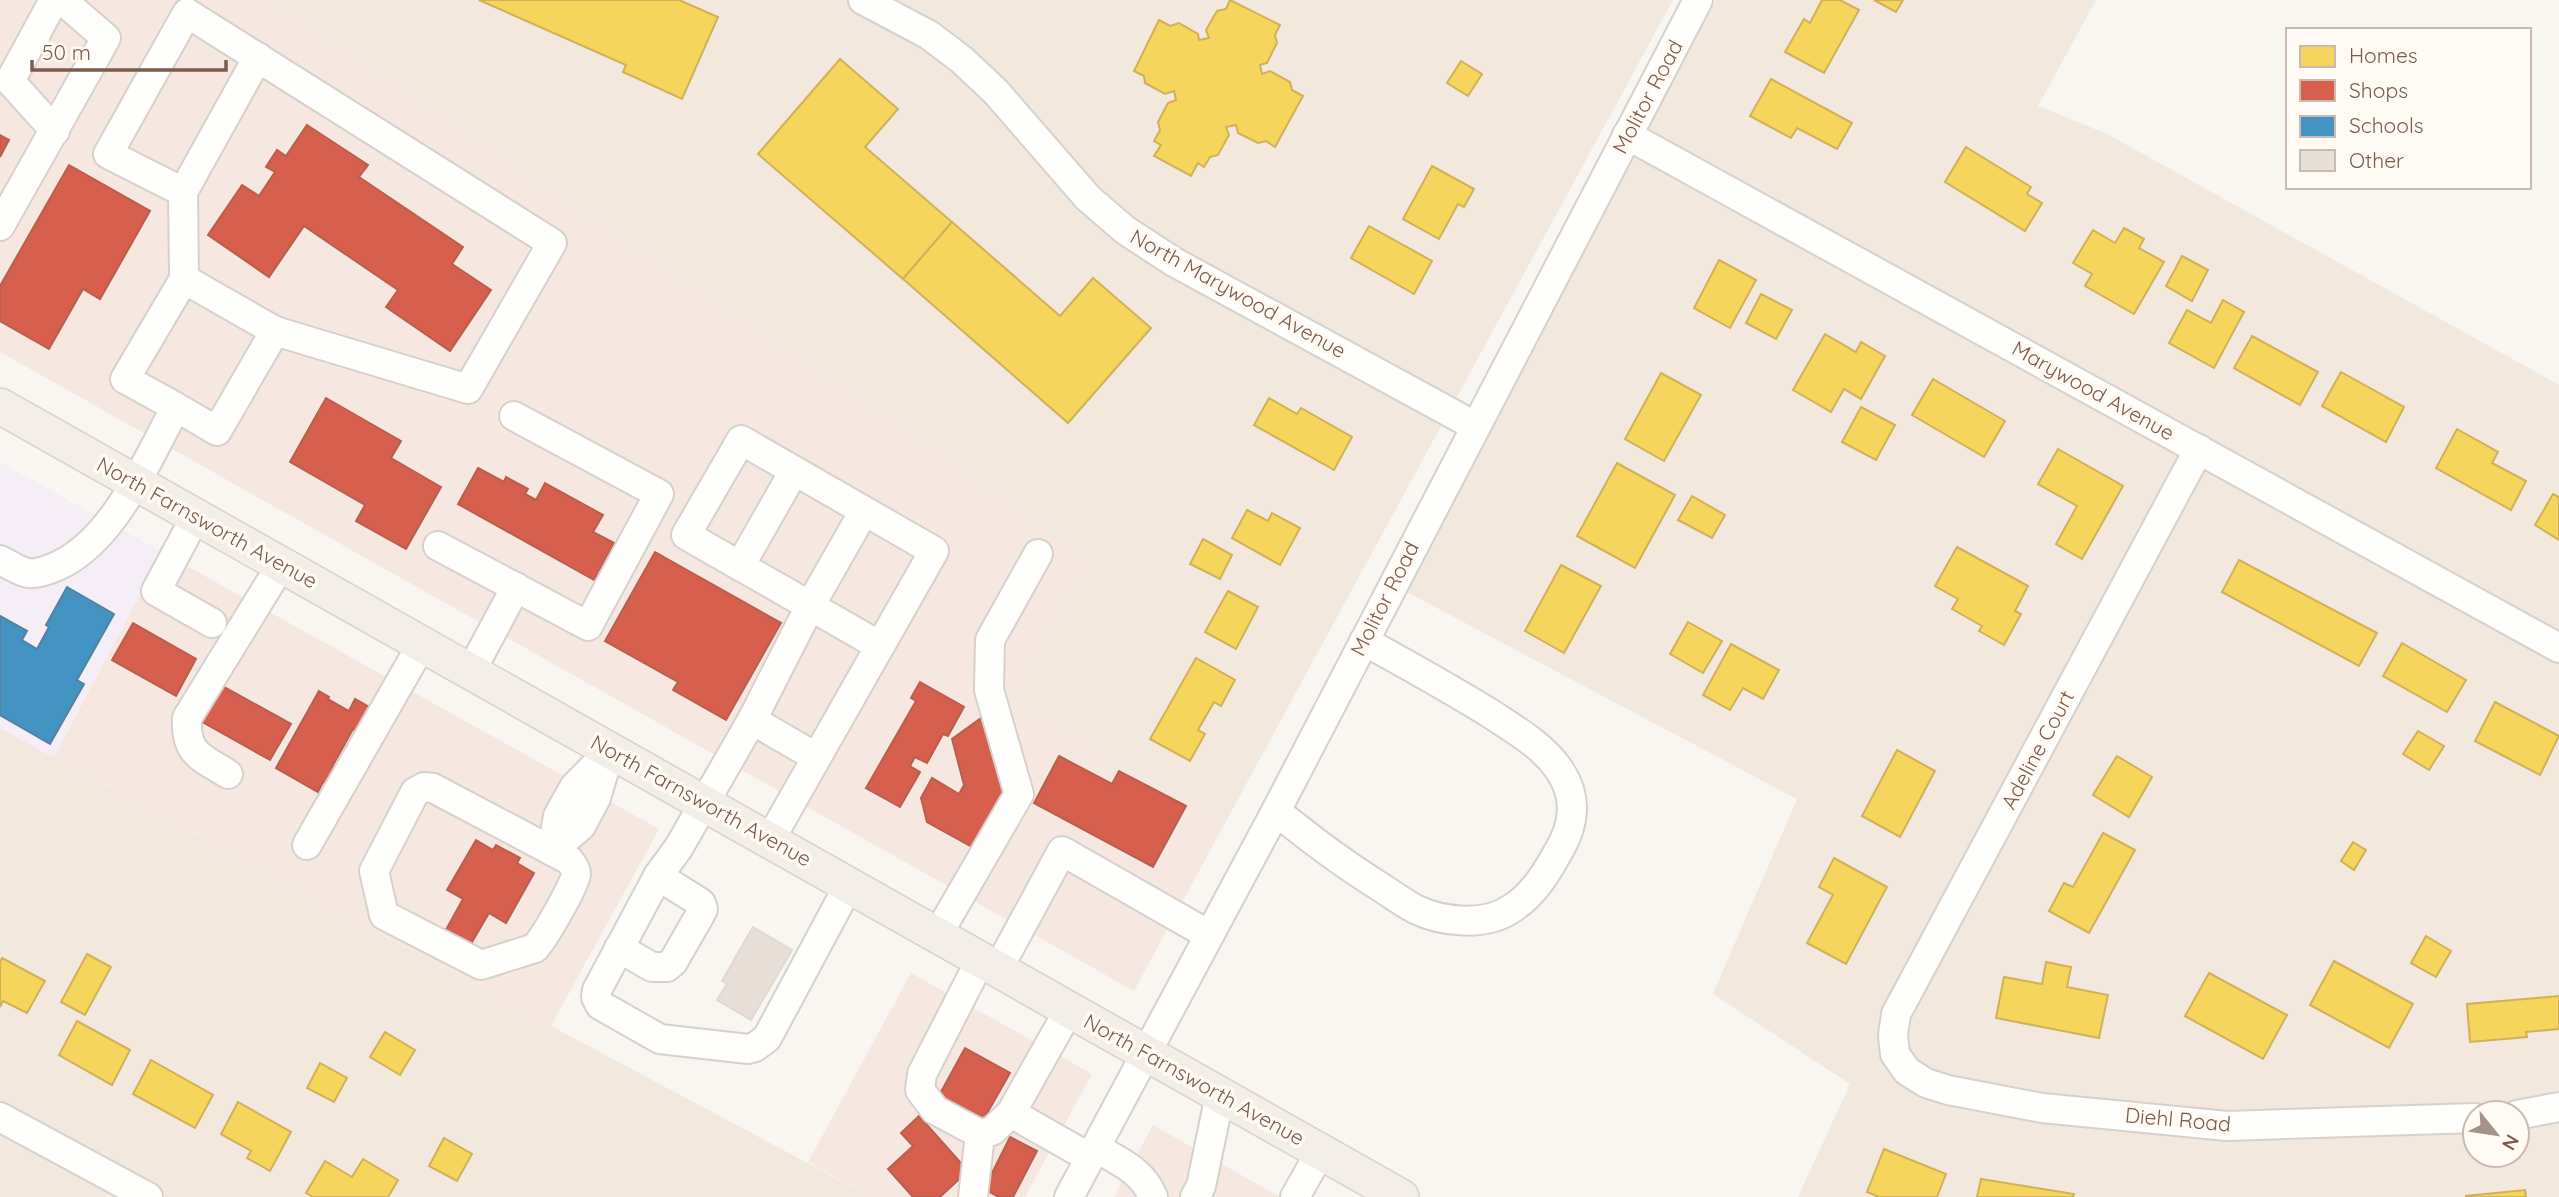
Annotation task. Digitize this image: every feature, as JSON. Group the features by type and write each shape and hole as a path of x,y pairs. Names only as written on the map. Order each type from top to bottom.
{"main road":[{"name":"North Farnsworth Avenue","path":"0,406 1401,1197"}],"street":[{"path":"54,0 10,81 55,131"},
{"path":"0,226 106,38 61,0"},
{"name":"North Marywood Avenue","path":"863,0 929,35 962,60 1004,101 1088,198 1125,230 1174,262 1475,426"},
{"name":"Molitor Road","path":"1069,1197 1276,811 1699,0"},
{"path":"183,192 108,154 187,13 552,243 468,389 275,331 184,279"},
{"path":"258,58 183,192 184,279 125,379 217,430 275,331"},
{"name":"Marywood Avenue","path":"1627,135 2559,648"},
{"path":"0,560 26,573 42,572 68,563 86,548 107,526 135,482 176,407"},
{"path":"438,546 588,626 659,494 514,416"},
{"path":"770,840 934,551 741,440 686,535 880,646"},
{"name":"Adeline Court","path":"1895,1054 1893,1035 1896,1014 2199,449"},
{"path":"740,566 794,471"},
{"path":"849,885 767,1038 755,1047 748,1049 660,1040 600,1005 596,997 597,990 658,876 679,847 751,720 810,606 864,511"},
{"path":"195,516 156,591 212,623"},
{"path":"938,934 1019,794 989,690 990,640 1038,554"},
{"path":"228,774 194,752 186,733 187,718 281,565"},
{"path":"471,671 516,587"},
{"path":"1276,811 1329,855 1415,909 1451,920 1486,919 1510,910 1535,888 1565,840 1573,814 1569,790 1558,769 1541,751 1512,728 1440,682 1364,641"},
{"path":"307,845 422,644"},
{"path":"751,720 816,757"},
{"path":"552,851 558,816 575,786 610,751"},
{"path":"424,787 433,788 552,851 569,860 575,867 576,876 541,942 535,948 481,965 384,915 374,871 415,792 424,787"},
{"path":"1069,1010 1011,1113 992,1131 980,1134 935,1110 920,1090 922,1074 1062,851 1209,935"},
{"path":"619,948 652,967 667,967 673,962 700,915 703,909 701,903 658,876"},
{"name":"Diehl Road","path":"1895,1054 1907,1071 1926,1083 1948,1090 2042,1108 2227,1126 2461,1118"},
{"path":"1195,1197 1202,1186 1220,1095"},
{"path":"2531,1112 2559,1107"},
{"path":"1011,1113 1138,1173 1153,1197"},
{"path":"0,1116 148,1197"},
{"path":"972,1197 980,1134"},
{"path":"1295,1197 1321,1151"}],"shaded area":[{"path":"0,0 264,0 1088,558 1005,700 1225,823 1134,991 0,352"},
{"path":"264,0 1673,0 1225,823 1005,700 1087,557"},
{"path":"1716,0 2096,0 2038,106 2107,134 2559,385 2559,1197 1798,1197 1850,1084 1713,994 1797,799 1405,591"},
{"path":"0,462 162,552 54,757 0,728"},
{"path":"162,552 659,829 551,1026 54,757"},
{"path":"0,728 551,1026 871,1197 0,1197"},
{"path":"911,973 1092,1074 1025,1197 871,1197 808,1162"},
{"path":"1153,1125 1280,1197 1114,1197"}],"building: Homes":[{"path":"479,0 679,0 718,17 682,99 623,72 626,65"},
{"path":"1230,0 1280,25 1275,35 1277,43 1267,63 1260,65 1262,74 1270,71 1290,82 1292,90 1303,96 1275,147 1266,141 1258,143 1238,133 1236,125 1226,127 1229,135 1218,155 1210,157 1204,167 1198,163 1191,176 1154,156 1161,145 1154,141 1160,130 1158,122 1168,103 1176,100 1174,91 1165,94 1145,83 1144,76 1134,71 1159,20 1170,26 1179,23 1198,34 1199,40 1209,38 1206,30 1217,11 1226,9"},
{"path":"1822,0 1840,0 1859,10 1824,73 1785,52 1804,19 1810,23"},
{"path":"1874,0 1903,0 1896,12"},
{"path":"840,59 898,109 865,147 952,222 903,279 758,154"},
{"path":"1461,61 1482,74 1468,96 1447,83"},
{"path":"1771,79 1852,123 1837,149 1797,128 1791,138 1750,116"},
{"path":"1966,147 2031,187 2027,194 2042,203 2025,231 1945,182"},
{"path":"1432,166 1474,189 1464,207 1458,204 1439,239 1403,219"},
{"path":"952,222 1060,316 1093,278 1151,328 1068,423 903,279"},
{"path":"1369,226 1432,261 1414,294 1351,258"},
{"path":"2124,228 2144,239 2139,248 2164,262 2134,314 2085,286 2092,274 2073,263 2093,230 2115,243"},
{"path":"2182,256 2208,270 2192,301 2166,286"},
{"path":"1719,260 1756,280 1730,328 1694,308"},
{"path":"1761,294 1792,310 1776,339 1746,323"},
{"path":"2223,300 2244,312 2214,368 2169,343 2187,310 2211,323"},
{"path":"1825,334 1856,352 1861,342 1885,356 1861,399 1844,389 1831,412 1793,390"},
{"path":"2252,336 2318,372 2300,405 2234,368"},
{"path":"2341,372 2404,407 2386,442 2322,406"},
{"path":"1661,373 1701,395 1664,461 1625,439"},
{"path":"1933,379 2005,421 1984,457 1912,415"},
{"path":"1269,398 1297,414 1301,408 1352,437 1334,470 1254,425"},
{"path":"1861,407 1895,425 1876,460 1842,442"},
{"path":"2457,429 2498,452 2492,463 2526,481 2511,510 2436,468"},
{"path":"2058,449 2123,486 2082,559 2056,544 2077,506 2038,484"},
{"path":"1617,463 1675,495 1635,568 1577,536"},
{"path":"2553,494 2559,497 2559,540 2535,525"},
{"path":"1692,496 1725,515 1712,538 1678,520"},
{"path":"1247,510 1268,521 1272,513 1300,528 1280,565 1232,538"},
{"path":"1203,539 1232,555 1220,579 1190,564"},
{"path":"1957,547 2028,586 2015,611 2021,614 2004,645 1979,631 1982,626 1952,609 1958,599 1935,586"},
{"path":"2239,560 2377,633 2359,666 2222,592"},
{"path":"1561,565 1601,586 1564,653 1525,631"},
{"path":"1228,591 1258,607 1236,649 1205,632"},
{"path":"1688,622 1722,641 1703,673 1670,654"},
{"path":"2402,643 2466,680 2447,712 2383,676"},
{"path":"1731,644 1779,670 1763,699 1743,688 1730,710 1703,695"},
{"path":"1196,658 1235,680 1221,706 1214,702 1198,730 1205,734 1190,761 1150,739"},
{"path":"2495,702 2559,736 2540,775 2475,741"},
{"path":"2418,731 2444,746 2429,770 2403,754"},
{"path":"1897,750 1935,771 1900,837 1862,816"},
{"path":"2117,756 2152,777 2129,817 2093,795"},
{"path":"2103,833 2135,850 2089,933 2049,911 2064,883 2073,887"},
{"path":"2353,842 2366,850 2354,870 2341,861"},
{"path":"1834,858 1887,887 1846,964 1807,943 1833,895 1819,887"},
{"path":"2426,936 2451,951 2436,977 2411,963"},
{"path":"87,954 111,967 85,1015 61,1002"},
{"path":"2,958 45,981 27,1013 3,1001 0,1007"},
{"path":"2334,961 2413,1004 2389,1048 2310,1005"},
{"path":"2046,962 2071,967 2067,987 2108,995 2099,1038 1996,1018 2004,977 2042,984"},
{"path":"2209,973 2287,1015 2263,1059 2185,1016"},
{"path":"2559,996 2559,1029 2526,1032 2527,1037 2470,1042 2467,1004"},
{"path":"77,1021 130,1050 112,1085 59,1055"},
{"path":"385,1032 415,1050 400,1075 370,1057"},
{"path":"151,1060 213,1095 195,1128 133,1094"},
{"path":"320,1063 347,1078 334,1102 307,1088"},
{"path":"238,1102 291,1132 270,1171 247,1158 251,1151 221,1134"},
{"path":"444,1138 472,1154 457,1181 429,1166"},
{"path":"1884,1149 1946,1174 1937,1197 1879,1197 1867,1192"},
{"path":"363,1159 398,1180 388,1197 313,1197 306,1193 325,1161 352,1177"},
{"path":"1981,1179 2074,1194 2073,1197 1977,1197"},
{"path":"2525,1190 2526,1197 2466,1197 2466,1196"}],"building: Shops":[{"path":"307,125 368,165 359,177 463,247 452,264 491,290 450,351 386,307 398,290 304,226 269,277 208,235 242,185 259,196 275,172 266,167 277,150 286,156"},
{"path":"0,135 9,140 0,157"},
{"path":"69,165 150,211 100,299 83,289 49,349 0,321 0,286"},
{"path":"326,398 401,441 391,458 441,487 406,549 356,521 365,505 290,462"},
{"path":"478,468 504,482 506,477 528,489 525,494 536,500 545,483 603,515 593,532 614,543 594,580 458,504"},
{"path":"655,552 781,623 726,720 673,690 678,682 605,641"},
{"path":"133,623 196,659 176,696 112,660"},
{"path":"920,682 964,707 948,736 943,734 927,763 915,757 910,766 920,772 900,807 866,788 916,701 911,698"},
{"path":"219,684 291,724 270,760 199,720"},
{"path":"319,691 349,711 355,699 369,707 332,767 335,768 328,785 323,782 318,792 276,768"},
{"path":"984,716 1004,790 972,847 927,822 921,798 932,778 959,794 964,785 952,739"},
{"path":"1059,756 1112,784 1119,771 1186,806 1153,867 1034,803"},
{"path":"476,840 493,850 496,845 520,858 517,863 534,873 506,923 489,913 468,949 443,935 463,899 447,890"},
{"path":"965,1048 1010,1073 981,1124 937,1099"},
{"path":"919,1116 968,1171 940,1197 913,1197 888,1169 913,1146 901,1133"},
{"path":"1010,1137 1037,1151 1013,1197 999,1197 984,1189"}],"building: Schools":[{"path":"67,587 114,614 77,680 84,684 50,744 0,715 0,616 27,631 22,640 37,649 49,627 46,625"}],"building: Other":[{"path":"753,927 792,950 751,1020 717,1000 727,984 722,981"}]}
